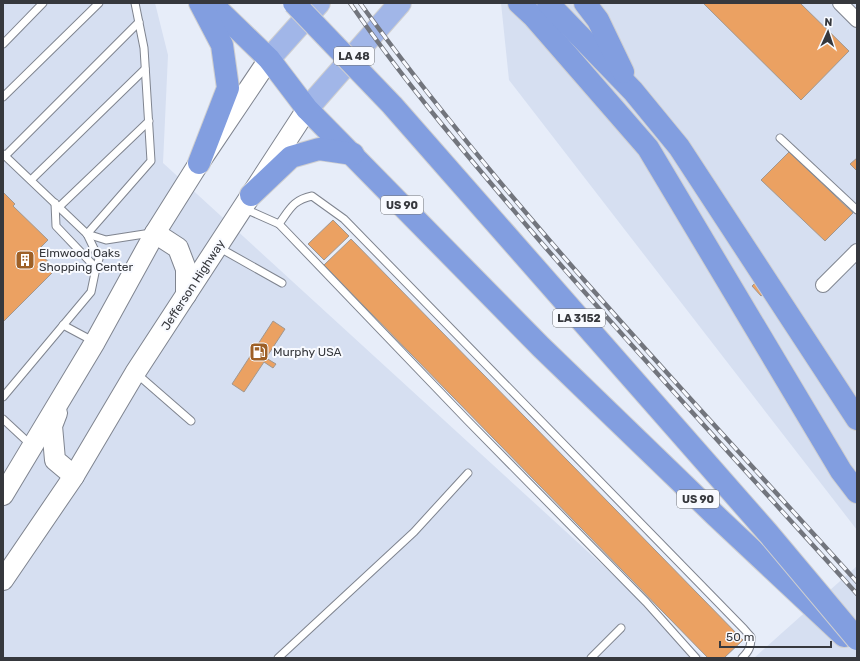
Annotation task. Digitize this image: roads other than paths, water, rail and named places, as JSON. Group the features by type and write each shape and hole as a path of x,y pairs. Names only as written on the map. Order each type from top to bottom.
{"highway":[{"path":"199,163 228,88 222,45 200,3"},
{"path":"211,3 268,59"},
{"name":"LA 3152","path":"294,3 392,105 768,533 857,639"},
{"path":"519,3 534,17 648,148 841,471 857,492"},
{"path":"548,3 633,90 679,147 857,419"},
{"path":"585,3 598,20 633,90"},
{"name":"US 90","path":"268,59 308,109 541,347 715,515 857,647"},
{"path":"247,202 291,157 319,149 353,154"}],"main road":[{"path":"3,495 95,342 155,233 199,163 268,59 319,3"},
{"name":"Jefferson Highway","path":"3,580 74,476 135,373 308,109 400,3"},
{"path":"155,233 178,248 186,269 186,295"},
{"path":"63,396 52,426 55,460 74,476"}],"street":[{"path":"840,3 857,20"},
{"path":"823,285 857,251"}],"lane":[{"path":"3,44 43,3"},
{"path":"3,97 99,3"},
{"path":"87,234 151,161 144,48 134,3"},
{"path":"3,397 91,292 99,259 87,234 4,155 139,22"},
{"path":"31,180 145,69"},
{"path":"96,268 56,226 57,205 149,121"},
{"path":"780,138 857,210"},
{"path":"279,224 294,203 301,198 312,196 344,219 744,629 751,637 751,645 749,650 742,658"},
{"path":"247,202 279,224 456,409 646,602 696,658"},
{"path":"87,234 106,240 155,233"},
{"path":"218,246 282,283"},
{"path":"63,325 95,342"},
{"path":"135,373 191,421"},
{"path":"3,419 32,447"},
{"path":"278,658 414,532 468,473"},
{"path":"591,658 620,628"}],"railway":[{"path":"350,3 393,63 416,92 533,233 653,369 857,594"},
{"path":"360,3 417,79 538,227 664,370 857,582"}],"place":[{"name":"Elmwood Oaks Shopping Center","path":"25,260"},
{"name":"Murphy USA","path":"259,352"}]}
